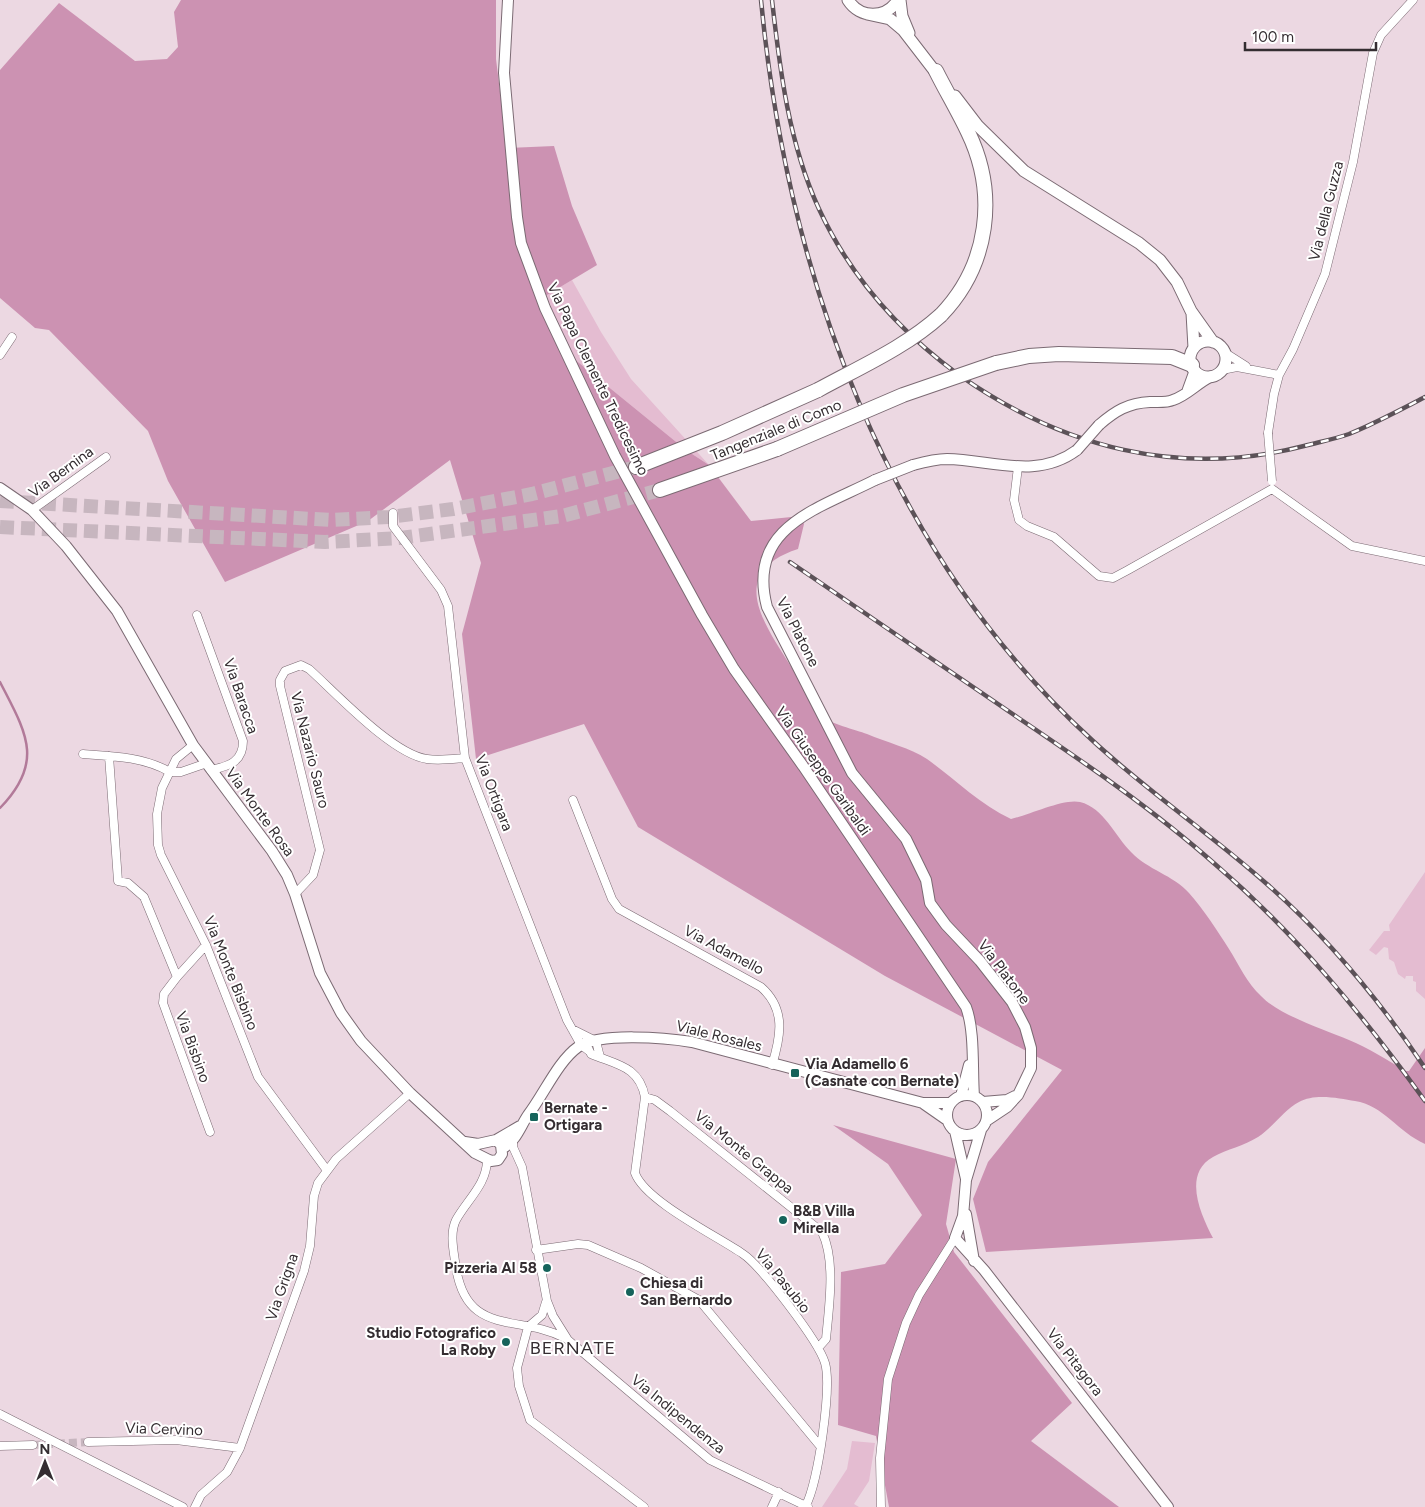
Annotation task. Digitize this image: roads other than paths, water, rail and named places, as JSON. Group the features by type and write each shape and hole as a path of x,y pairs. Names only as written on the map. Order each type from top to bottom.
{"highway":[{"name":"Tangenziale di Como","path":"636,467 818,390 906,342 925,329 962,289 979,254 986,207 983,176 969,133 936,71"},
{"name":"Tangenziale di Como","path":"660,490 778,449 903,395 996,363 1028,356 1059,354 1172,357 1193,368"}],"main road":[{"path":"848,0 859,11 890,19 913,41 978,126 1024,170 1139,243 1160,260 1177,282 1191,311 1213,342 1224,352 1226,361 1217,373 1202,376 1193,368 1190,356 1194,348 1203,342 1213,342"},
{"path":"867,14 882,13 889,10 899,0"},
{"path":"899,0 902,16 913,41"},
{"path":"1191,311 1194,348"}],"street":[{"name":"Via Papa Clemente Tredicesimo","path":"508,0 504,73 521,244 545,308 615,456 642,503"},
{"name":"Via della Guzza","path":"1272,485 1268,433 1279,375 1293,349 1325,274 1353,162 1373,53 1381,35 1413,0"},
{"path":"0,355 12,337"},
{"path":"1224,352 1235,361 1252,369"},
{"path":"1217,373 1237,367 1279,375"},
{"path":"1186,395 1193,368"},
{"name":"Via Platone","path":"1018,1095 1031,1068 1031,1048 1025,1027 1012,1002 980,961 946,925 930,903 926,880 906,839 852,773 767,607 761,586 766,557 774,539 809,513 875,480 930,460 947,459 1018,467 1036,467 1060,462 1077,450 1112,413 1127,405 1171,401 1186,395 1198,383 1217,373"},
{"name":"Via Bernina","path":"32,510 106,457"},
{"path":"1018,467 1014,500 1019,520 1054,537 1099,576 1109,578 1128,570 1272,485 1352,546 1425,561"},
{"name":"Via Monte Rosa","path":"0,488 32,510 66,546 101,588 135,642 154,680 193,745 272,851 295,894 307,938 330,995 362,1040 410,1093 485,1159"},
{"name":"Via Giuseppe Garibaldi","path":"642,503 674,565 734,669 803,766 966,1007 972,1030 971,1054 962,1096"},
{"name":"Via Ortigara","path":"393,512 392,526 441,590 448,606 465,758 572,1029 588,1046"},
{"name":"Via Baracca","path":"197,615 243,742 243,750 238,760 228,766 209,766"},
{"name":"Via Nazario Sauro","path":"295,894 313,875 318,860 319,841 280,686 282,675 289,668 300,665 309,668 387,739 406,753 426,759 465,758"},
{"name":"Via Monte Bisbino","path":"193,745 176,759 162,788 158,801 158,845 171,877 187,904 206,945 258,1077 264,1088 326,1169"},
{"path":"83,754 157,764 170,772 181,772 209,766"},
{"path":"109,756 118,882 128,883 144,897 176,977"},
{"name":"Via Adamello","path":"573,800 612,899 619,909 762,987 772,998 780,1021 778,1044 772,1064"},
{"name":"Via Bisbino","path":"206,945 176,977 164,994 163,1003 210,1132"},
{"path":"572,1029 600,1057 633,1072 640,1080 646,1097"},
{"name":"Viale Rosales","path":"588,1046 631,1038 674,1039 772,1064"},
{"path":"588,1046 600,1057"},
{"path":"485,1159 498,1160 501,1146 520,1126 569,1056 588,1046"},
{"name":"Via Giuseppe Garibaldi","path":"971,1054 979,1099"},
{"path":"772,1064 923,1103 951,1103"},
{"name":"Via Grigna","path":"195,1507 201,1495 227,1472 240,1448 304,1271 310,1246 314,1196 318,1183 326,1169 410,1093"},
{"path":"947,1120 947,1111 951,1103 962,1096 1006,1100 1018,1095"},
{"path":"986,1121 1007,1107 1018,1095"},
{"name":"Via Monte Grappa","path":"646,1097 655,1100 670,1111 822,1232 830,1252 830,1266 826,1339 818,1348"},
{"name":"Via Pasubio","path":"646,1097 634,1173 639,1183 664,1204 749,1258 773,1286 818,1348 826,1369 824,1425 814,1481 807,1506"},
{"path":"881,1507 880,1458 888,1379 906,1323 918,1295 955,1238 960,1227 965,1203 966,1180 981,1130 986,1121 987,1109 979,1099"},
{"path":"923,1103 947,1120 955,1131 966,1180"},
{"path":"520,1126 513,1145 522,1166 536,1250 547,1301 553,1316 568,1340"},
{"path":"955,1131 968,1136 981,1130"},
{"path":"513,1145 501,1146 489,1140 481,1149 485,1159 486,1176 453,1226 458,1277 466,1296 479,1312 495,1321 542,1328 568,1340"},
{"path":"464,1142 484,1144"},
{"path":"965,1203 975,1262"},
{"name":"Via Pitagora","path":"955,1238 984,1270 1168,1507"},
{"path":"536,1250 578,1244 588,1245 641,1268 699,1300 820,1446"},
{"path":"547,1301 542,1315 528,1327 517,1368 519,1386 530,1420 543,1432 644,1507"},
{"name":"Via Indipendenza","path":"568,1340 710,1460 807,1506"},
{"path":"0,1414 183,1507"},
{"path":"804,1426 824,1425"},
{"name":"Via Cervino","path":"88,1442 176,1440 240,1448"},
{"path":"0,1446 34,1445"},
{"path":"772,1507 779,1492"}],"waterway":[{"path":"0,682 17,716 27,746 27,760 23,775 14,791 0,808"}],"tunnel":[{"path":"0,501 331,520 389,517 453,509 532,494 636,467"},
{"path":"0,527 325,542 400,538 562,516 660,490"},
{"path":"33,1445 88,1442"}],"railway":[{"path":"761,0 774,102 795,204 823,304 859,402 903,495 957,583 1019,665 1092,740 1246,866 1312,927 1372,995 1425,1068"},
{"path":"772,0 782,80 793,133 809,184 831,234 861,280 897,321 937,358 959,375 999,400 1039,421 1081,438 1124,450 1168,457 1212,459 1258,455 1304,446 1349,434 1425,397"},
{"path":"790,562 1094,770 1144,806 1216,865 1301,947 1353,1007 1425,1101"}],"place":[{"name":"Via Adamello 6 (Casnate con Bernate)","path":"795,1073"},
{"name":"Bernate - Ortigara","path":"534,1117"},
{"name":"B&B Villa Mirella","path":"783,1220"},
{"name":"Pizzeria Al 58","path":"547,1268"},
{"name":"Chiesa di San Bernardo","path":"630,1292"},
{"name":"Studio Fotografico La Roby","path":"506,1342"}],"district":[{"name":"BERNATE","path":"573,1348"}]}
